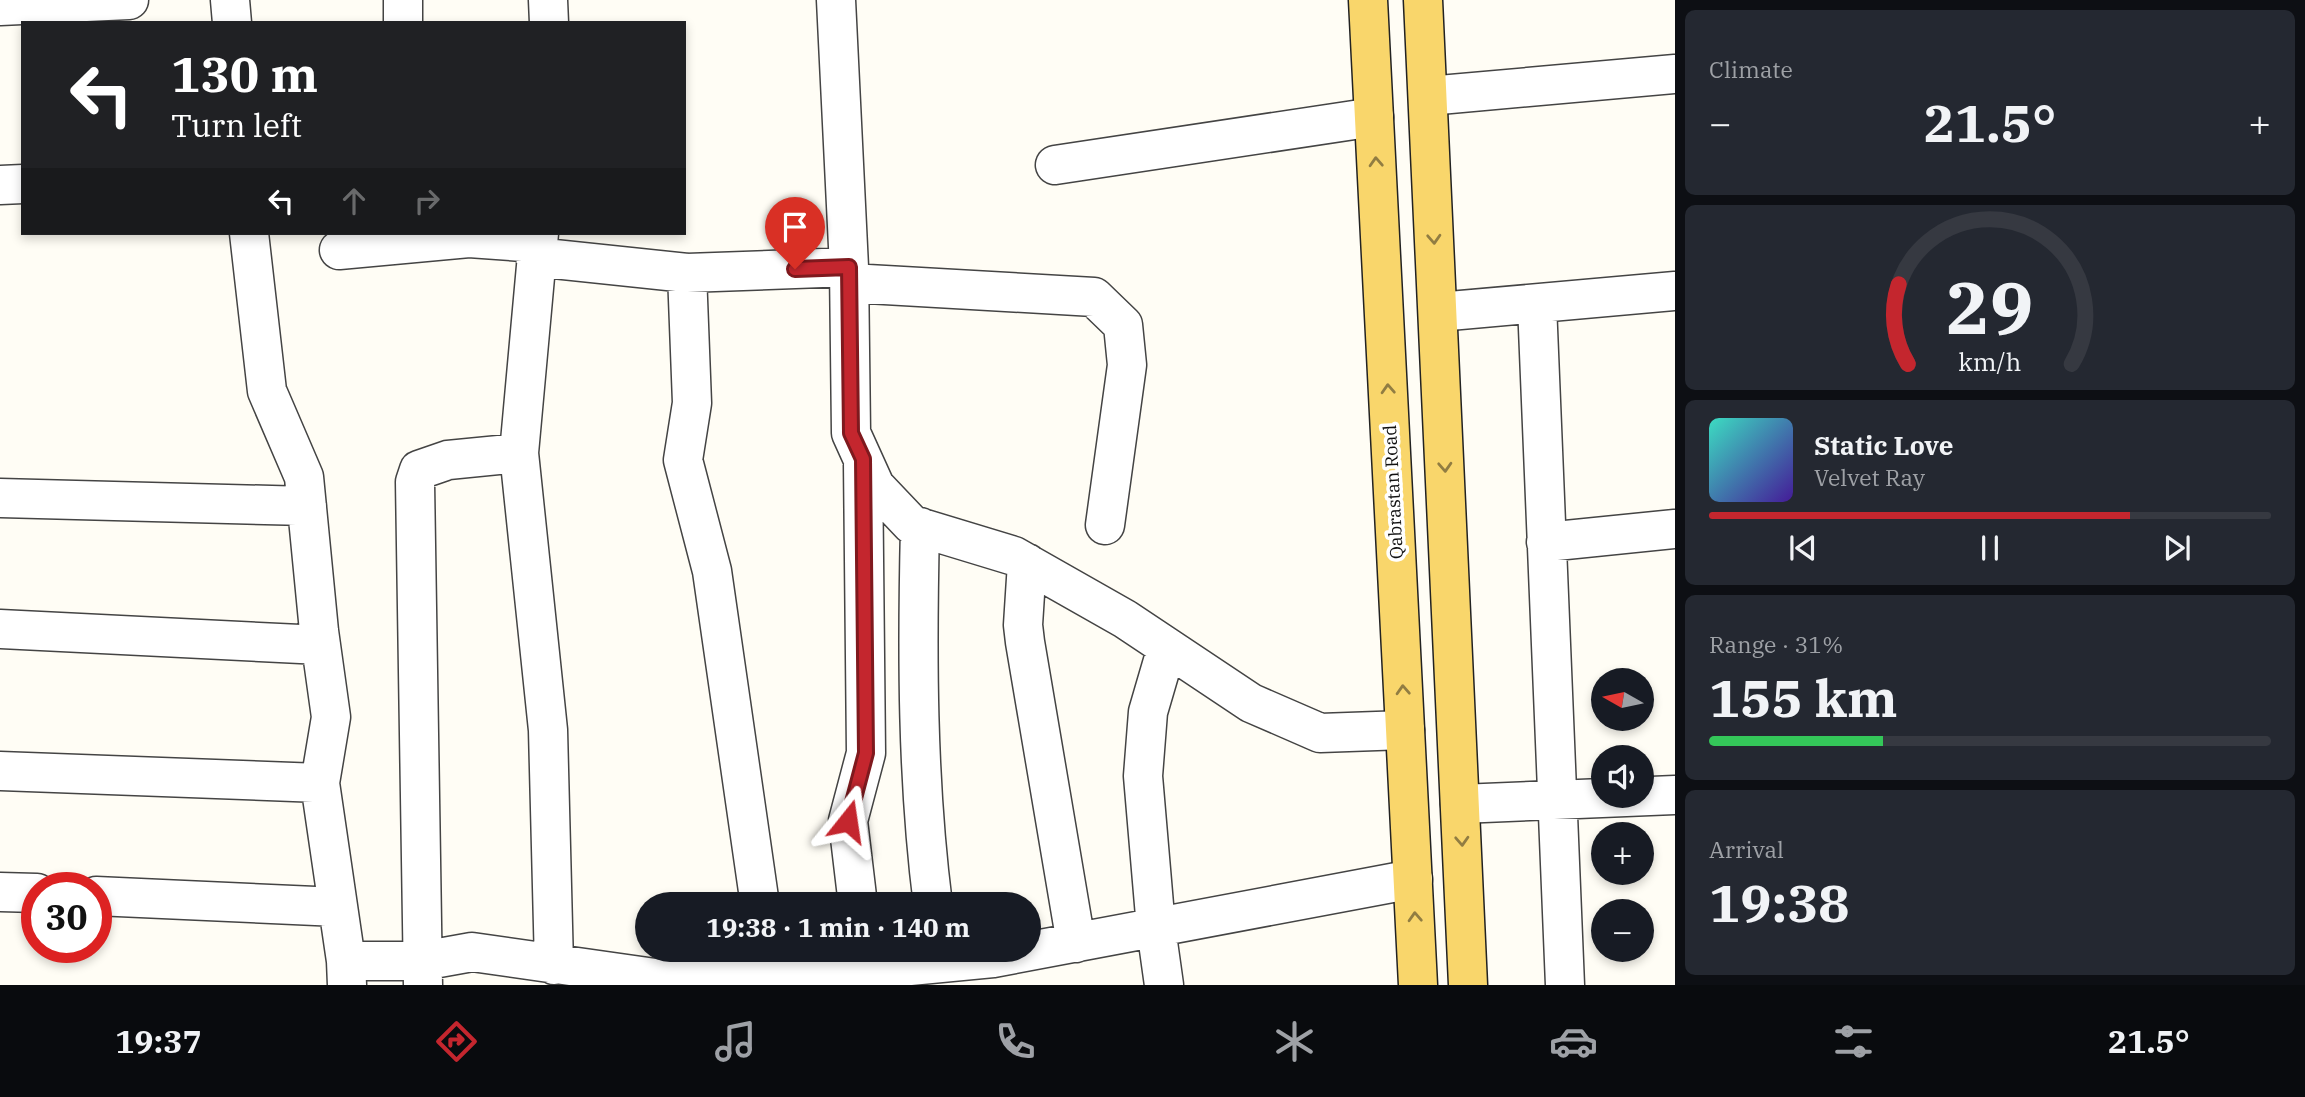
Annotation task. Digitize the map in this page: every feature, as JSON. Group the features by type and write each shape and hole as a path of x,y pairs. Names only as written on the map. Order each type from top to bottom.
{"main road":[{"name":"Qabrastan Road","path":"1368,0 1418,985"},
{"path":"1423,0 1468,985"}],"street":[{"path":"0,6 129,0"},
{"path":"230,0 232,21"},
{"path":"402,0 403,21"},
{"path":"548,0 549,21"},
{"path":"836,0 849,275 851,433 875,486 912,525 1014,556 1125,620 1251,703 1320,733 1405,730"},
{"path":"1428,96 1675,74"},
{"path":"1055,165 1374,117"},
{"path":"0,185 21,184"},
{"path":"249,235 267,391 304,477 331,717 320,783 346,973 423,973 472,953 676,981 768,963 800,962"},
{"path":"338,250 469,238 537,244 687,273 849,275 1094,297 1123,325 1127,365 1105,525"},
{"path":"537,244 519,453 548,730 554,965"},
{"path":"687,273 692,403 683,460 712,571 758,892"},
{"path":"1438,312 1675,291"},
{"path":"1537,304 1565,985"},
{"path":"423,973 415,482 419,470 448,460 519,453"},
{"path":"856,892 848,821 866,753 863,459"},
{"path":"0,498 307,506"},
{"path":"920,527 918,625 923,833 931,892"},
{"path":"1546,542 1675,530"},
{"path":"1027,563 1023,625 1025,642 1076,943"},
{"path":"0,629 321,645"},
{"path":"1164,985 1156,928 1143,776 1148,712 1167,647"},
{"path":"0,771 320,783"},
{"path":"1460,804 1675,795"},
{"path":"1041,949 1413,879"},
{"path":"0,892 21,893"},
{"path":"112,897 338,907"}],"route":[{"path":"795,269 849,267 851,433 863,459 866,753 865,765 848,821"}]}
